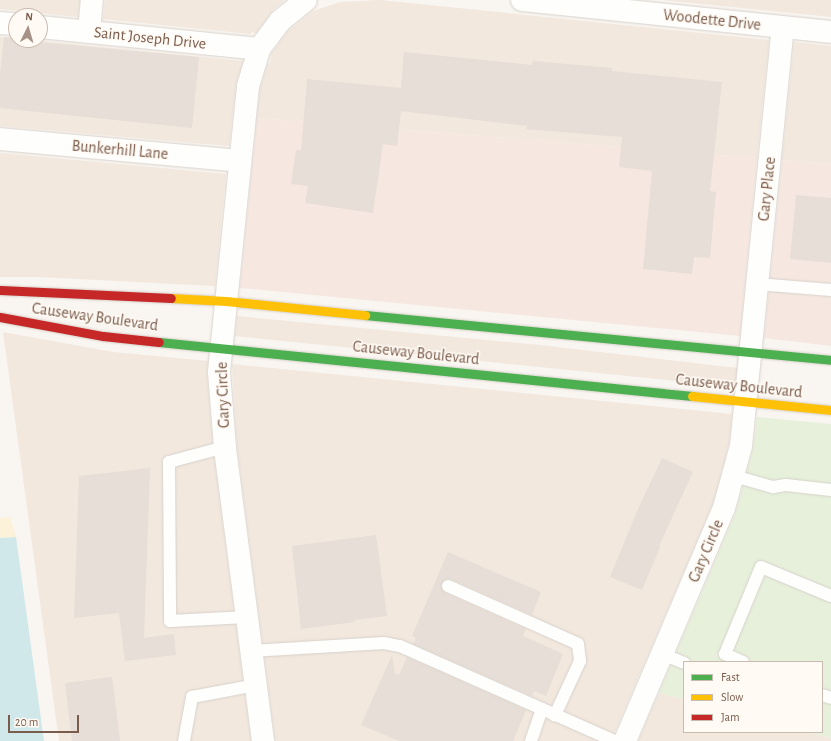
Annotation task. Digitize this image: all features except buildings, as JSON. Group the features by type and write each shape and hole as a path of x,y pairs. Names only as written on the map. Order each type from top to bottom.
{"street":[{"path":"89,32 92,0"},
{"path":"259,49 280,21 306,0"},
{"name":"Woodette Drive","path":"522,0 629,6 831,32"},
{"name":"Gary Place","path":"751,351 783,27"},
{"name":"Saint Joseph Drive","path":"48,28 259,49"},
{"name":"Gary Circle","path":"259,49 248,86 219,372 225,447 251,651 257,685 263,741"},
{"name":"Bunkerhill Lane","path":"0,139 240,161"},
{"name":"Causeway Boulevard","path":"0,290 226,301 831,360"},
{"name":"Causeway Boulevard","path":"0,317 102,336 831,410"},
{"name":"Gary Circle","path":"625,741 724,508 741,446 751,351"}],"lane":[{"path":"757,284 831,290"},
{"path":"225,447 169,462 170,621 247,617"},
{"path":"734,476 773,486 786,485 831,490"},
{"path":"738,661 723,658 761,567 831,596"},
{"path":"448,586 578,644 580,660 554,714"},
{"path":"251,651 384,643 400,646 614,741"},
{"path":"662,654 683,663"},
{"path":"184,741 192,697 257,685"},
{"path":"531,741 542,709"}],"shaded area":[{"path":"0,0 80,0 78,17 48,14 48,8 0,9"},
{"path":"105,0 285,0 273,10 256,33 252,32 251,34 103,19"},
{"path":"380,0 769,40 757,158 257,118 260,89 268,63 270,63 271,54 288,31 313,11 340,2"},
{"path":"662,0 831,0 831,17"},
{"path":"0,37 8,38 8,48 48,48 48,42 243,61 236,85 229,146 0,126"},
{"path":"794,42 831,46 831,164 782,160"},
{"path":"257,118 757,158 740,336 240,288"},
{"path":"0,153 226,174 215,286 38,277 0,277"},
{"path":"782,160 831,164 831,346 764,338"},
{"path":"237,316 540,345 737,368 735,387 235,336"},
{"path":"3,332 113,352 208,361 207,374 213,449 251,741 59,741"},
{"path":"232,364 732,414 729,443 713,503 611,741 275,741 237,445"},
{"path":"659,693 683,699 683,733 811,733 831,738 831,741 638,741"}],"green space":[{"path":"757,417 831,424 831,738 811,733 823,733 823,661 683,661 683,699 659,693 736,512 753,449"}],"sand":[{"path":"10,517 16,537 0,538 0,518"}],"water":[{"path":"16,537 44,741 0,741 0,538"}],"traffic: fast":[{"path":"365,315 831,360"},
{"path":"159,342 692,396"}],"traffic: slow":[{"path":"171,298 226,301 365,315"},
{"path":"692,396 831,410"}],"traffic: jam":[{"path":"0,290 171,298"},
{"path":"0,317 103,336 159,342"}]}
